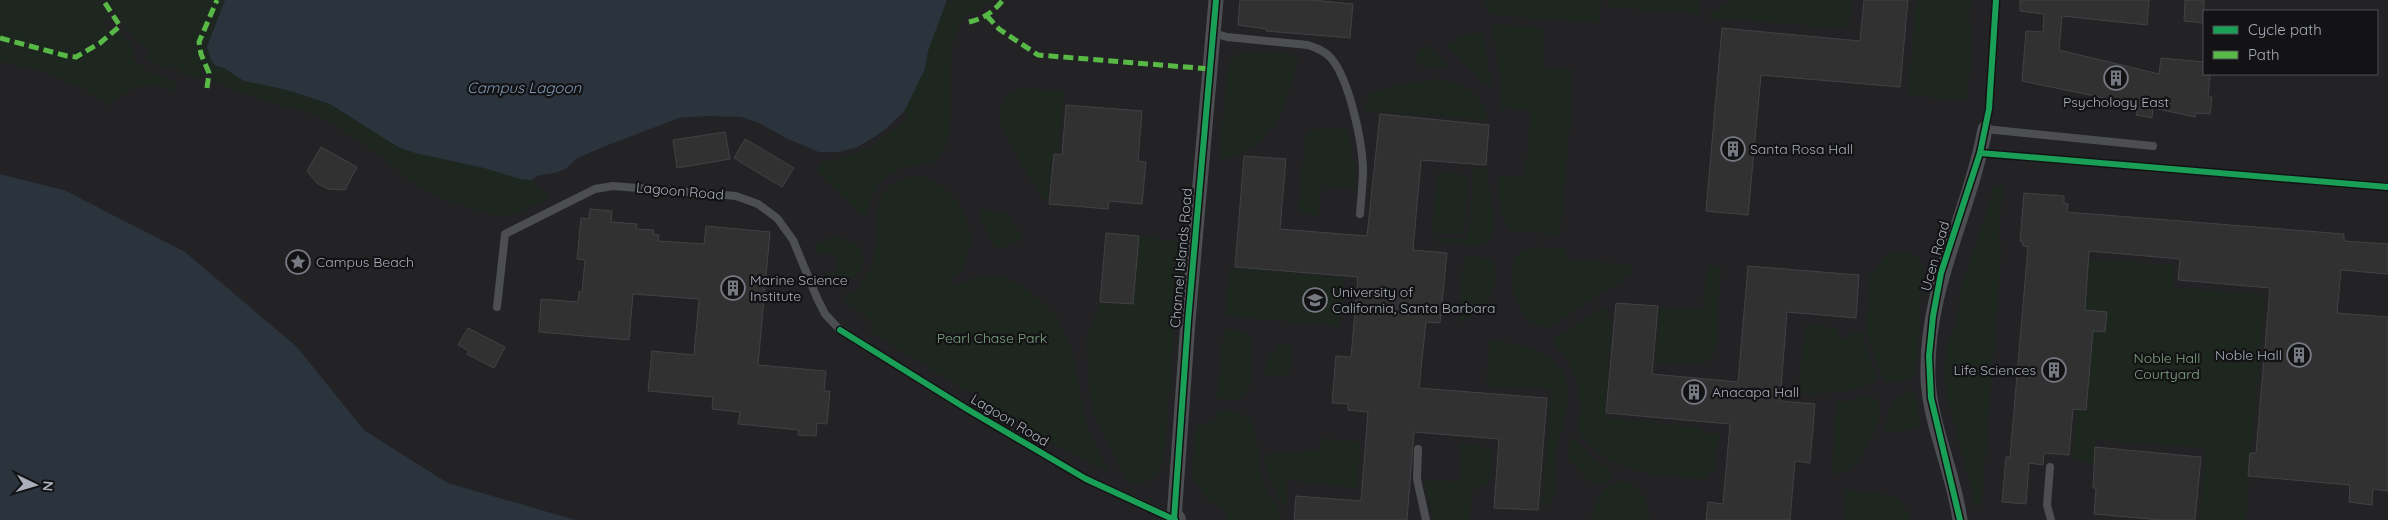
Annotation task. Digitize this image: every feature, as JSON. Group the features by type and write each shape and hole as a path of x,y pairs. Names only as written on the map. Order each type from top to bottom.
{"street":[{"name":"Channel Islands Road","path":"1174,520 1186,341 1216,0"},
{"name":"Ucen Road","path":"1960,520 1931,398 1928,356 1941,273 1976,167 1985,129"}],"lane":[{"name":"Ucen Road","path":"1985,129 1989,100 1996,0"},
{"path":"1213,34 1308,45 1319,49 1330,57 1337,67 1357,128 1363,167 1360,214"},
{"path":"1985,129 2153,146"},
{"name":"Lagoon Road","path":"498,307 505,234 595,189 613,186 634,186 736,196 758,204 777,218 793,240 825,314 840,330 950,399 1086,479 1174,520"},
{"path":"1418,450 1417,479 1426,520"},
{"path":"2050,468 2047,504 2050,520"}],"shaded area":[{"name":"University of California, Santa Barbara","path":"0,0 2388,0 2388,520 576,520 448,483 364,430 298,348 64,190 0,174"}],"green space":[{"path":"0,0 99,0 109,17 104,22 112,35 119,31 135,51 131,58 150,73 175,81 176,91 155,86 140,86 126,93 109,106 84,89 41,70 0,62"},
{"path":"107,0 225,0 207,47 212,62 216,66 224,68 244,81 287,90 330,104 398,147 415,153 484,168 520,179 531,180 552,197 512,215 492,215 435,196 407,178 382,157 329,122 303,111 215,83 206,65 203,77 198,79 179,74 180,69 168,64 165,69 145,59 151,51 132,37"},
{"path":"947,0 997,0 967,17 956,33 952,49 950,123 948,139 942,153 933,162 902,168 886,177 875,191 865,218 816,170 820,162 846,157 868,148 888,134 908,116 904,112 925,69 928,51"},
{"path":"1485,0 1602,0 1599,23 1493,15 1489,12"},
{"path":"1608,0 1700,0 1699,14 1608,7"},
{"path":"1733,0 1851,0 1849,29 1706,17"},
{"path":"1916,0 1970,0 1969,20 1973,35 1967,101 1908,95"},
{"path":"1492,24 1545,28 1543,67 1573,70 1571,90 1573,91 1560,235 1520,231 1531,111 1501,108 1500,79"},
{"path":"1483,32 1491,83 1489,86 1479,80 1446,45 1465,35"},
{"path":"1425,44 1451,68 1422,67 1414,57"},
{"path":"1243,51 1296,55 1298,58 1289,91 1276,122 1255,145 1240,154 1222,159 1219,156 1228,66 1230,60"},
{"path":"1434,79 1451,81 1471,92 1487,111 1486,120 1365,111 1368,93"},
{"path":"1019,88 1064,91 1059,154 1052,154 1048,203 1037,191 1001,127 999,115 1001,104 1008,94"},
{"path":"1347,128 1354,165 1355,188 1322,185 1318,216 1298,213 1306,130"},
{"path":"1486,167 1495,224 1492,238 1483,245 1476,246 1438,243 1437,238 1465,239 1470,230 1473,169"},
{"path":"1437,173 1468,175 1463,235 1432,233"},
{"name":"Pearl Chase Park","path":"920,175 934,181 956,200 968,224 970,238 968,252 962,269 950,280 954,286 973,278 1001,276 1026,289 1050,309 1058,319 1073,353 1086,425 1109,473 1064,450 870,332 872,324 869,319 844,299 846,294 861,289 862,281 872,266 876,247 878,208 881,197 888,187 901,180"},
{"path":"1498,176 1524,177 1519,233 1512,230 1503,218 1499,200"},
{"path":"1993,186 2003,186 1998,242 2002,243 1982,501 1979,506 1973,507 1971,489 1946,392 1944,373 1947,343 1958,318 1960,291 1991,199"},
{"path":"977,209 1007,213 1024,239 999,250 992,242"},
{"path":"1139,236 1182,242 1164,461 1153,478 1136,484 1124,477 1095,418 1090,400 1086,339 1100,302 1133,304"},
{"path":"837,237 856,244 864,255 865,261 859,272 850,280 838,284 826,283 824,277 826,273 839,270 833,253 817,254 814,246 828,238"},
{"path":"1535,247 1566,249 1566,259 1631,265 1632,274 1549,327 1538,326 1528,318 1519,306 1511,277 1514,263 1521,252"},
{"path":"1896,252 1911,254 1920,259 1923,273 1916,375 1905,381 1884,382 1866,332 1867,307 1870,307 1871,299 1868,298 1870,275 1888,254"},
{"path":"1464,256 1488,258 1494,264 1495,283 1488,300 1482,307 1458,322"},
{"name":"Noble Hall Courtyard","path":"2090,259 2174,265 2173,287 2265,295 2246,520 2200,520 2205,448 2096,440 2094,463 2072,460"},
{"path":"1708,265 1721,266 1722,268 1717,312 1717,344 1712,358 1701,364 1656,362 1659,307 1702,310"},
{"path":"1229,268 1344,277 1340,326 1225,316"},
{"path":"1607,305 1611,326 1605,417 1701,428 1702,433 1719,434 1714,472 1708,474 1706,479 1651,474 1619,465 1590,445 1577,429 1580,406 1577,381 1567,359 1554,345 1555,338"},
{"path":"1805,324 1838,328 1839,338 1850,338 1852,332 1861,333 1877,379 1871,384 1840,392 1798,393"},
{"path":"1224,329 1245,331 1252,340 1252,384 1238,400 1217,398"},
{"path":"1490,341 1531,348 1543,354 1562,371 1567,383 1568,406 1556,450 1555,490 1547,506 1542,505 1551,390 1486,386"},
{"path":"1279,343 1292,345 1289,377 1264,375 1267,360"},
{"path":"1911,390 1916,392 1920,428 1886,433 1890,406 1898,397"},
{"path":"1864,397 1875,398 1879,405 1880,415 1872,438 1866,449 1851,467 1843,473 1832,473 1836,403"},
{"path":"1218,410 1234,411 1245,415 1252,423 1264,484 1279,510 1282,520 1228,520 1223,511 1208,500 1191,480 1196,426 1215,422"},
{"path":"1321,438 1360,442 1357,488 1287,480 1286,508 1277,496 1271,483 1264,455 1318,450"},
{"path":"1575,438 1591,456 1613,472 1613,478 1604,482 1591,482 1567,458 1570,440"},
{"path":"1460,444 1492,448 1489,484 1473,490 1469,520 1433,520 1424,480 1459,482"},
{"path":"1623,481 1636,487 1643,495 1650,520 1589,520 1605,489 1615,482"},
{"path":"1846,490 1894,496 1901,500 1911,520 1843,520"}],"water":[{"name":"Campus Lagoon","path":"225,0 947,0 928,51 925,69 904,112 882,132 858,147 839,152 819,152 788,139 757,122 741,117 707,116 679,118 576,159 567,168 555,173 540,175 531,180 520,179 484,168 415,153 398,147 330,104 287,90 244,81 224,68 216,66 212,62 207,47"},
{"path":"0,174 64,190 185,252 298,348 364,430 448,483 576,520 0,520"}],"building":[{"path":"1240,0 1312,0 1353,4 1350,38 1266,31 1266,29 1238,25"},
{"name":"Santa Rosa Hall","path":"1864,0 1908,0 1900,87 1761,75 1748,215 1706,211 1722,28 1860,41"},
{"name":"Psychology East","path":"2020,0 2149,0 2147,25 2062,16 2059,50 2159,74 2161,58 2203,62 2203,75 2210,75 2208,97 2212,97 2210,114 2196,113 2195,117 2153,108 2152,118 2136,115 2138,105 2022,81 2026,31 2043,32 2044,14 2020,11"},
{"path":"2185,0 2204,0 2203,23 2184,21"},
{"path":"1066,105 1142,111 1138,161 1146,162 1142,204 1109,201 1108,209 1049,204 1054,154 1062,155"},
{"path":"1380,114 1489,125 1486,165 1421,160 1413,250 1447,253 1440,323 1426,322 1419,388 1547,398 1538,510 1494,508 1499,439 1414,432 1407,520 1294,520 1296,496 1361,501 1368,412 1348,410 1348,404 1332,403 1336,356 1351,357 1358,277 1235,267 1244,156 1286,159 1280,229 1367,236"},
{"path":"725,132 730,159 677,168 673,140"},
{"path":"745,139 794,168 782,187 734,158"},
{"path":"321,147 357,167 345,190 328,189 317,183 307,171"},
{"path":"2024,193 2064,196 2064,203 2068,204 2067,212 2344,234 2344,241 2388,244 2388,274 2341,270 2337,313 2388,317 2388,491 2373,489 2372,505 2349,502 2350,485 2248,476 2250,453 2256,453 2270,288 2178,280 2180,259 2089,251 2085,310 2107,312 2105,332 2093,331 2086,410 2073,409 2069,455 2044,453 2043,465 2029,463 2026,504 2002,502 2006,457 2010,457 2028,247 2023,246 2023,242 2020,241"},
{"path":"590,209 612,211 611,222 637,224 636,229 654,230 653,234 659,235 658,241 704,244 706,226 770,232 758,365 826,371 824,391 830,391 827,424 817,423 816,436 798,435 799,430 738,424 740,412 712,409 713,397 648,391 652,351 694,355 699,299 633,294 629,340 539,332 541,299 578,302 579,292 582,292 585,260 577,259 581,218 589,219"},
{"path":"1106,233 1139,236 1133,304 1100,302"},
{"name":"Anacapa Hall","path":"1748,266 1859,275 1856,318 1787,312 1780,401 1815,404 1810,463 1795,461 1790,520 1706,520 1708,502 1723,504 1730,424 1606,413 1616,303 1658,306 1652,374 1738,382"},
{"path":"468,328 505,347 494,368 467,354 469,351 458,345"},
{"path":"2095,447 2201,457 2195,520 2161,520 2094,514 2096,488 2093,488"}],"marked path":[{"path":"0,38 76,57 100,43 120,26 103,0"},
{"path":"207,88 209,73 201,54 199,42 217,0"},
{"path":"969,22 980,19 988,14 1003,0"},
{"path":"987,16 999,29 1038,55 1210,69"}],"cycle path":[{"path":"1174,519 1188,321 1216,0"},
{"path":"1960,520 1931,398 1929,356 1933,316 1941,273 1980,153 1989,109 1996,0"},
{"path":"1980,153 2388,187"},
{"path":"840,330 967,409 1086,479 1175,520"}],"place":[{"name":"Psychology East","path":"2116,78"},
{"name":"Santa Rosa Hall","path":"1733,149"},
{"name":"Campus Beach","path":"298,262"},
{"name":"Marine Science Institute","path":"733,288"},
{"name":"University of California, Santa Barbara","path":"1315,300"},
{"name":"Noble Hall","path":"2299,355"},
{"name":"Life Sciences","path":"2054,370"},
{"name":"Anacapa Hall","path":"1694,392"}]}
